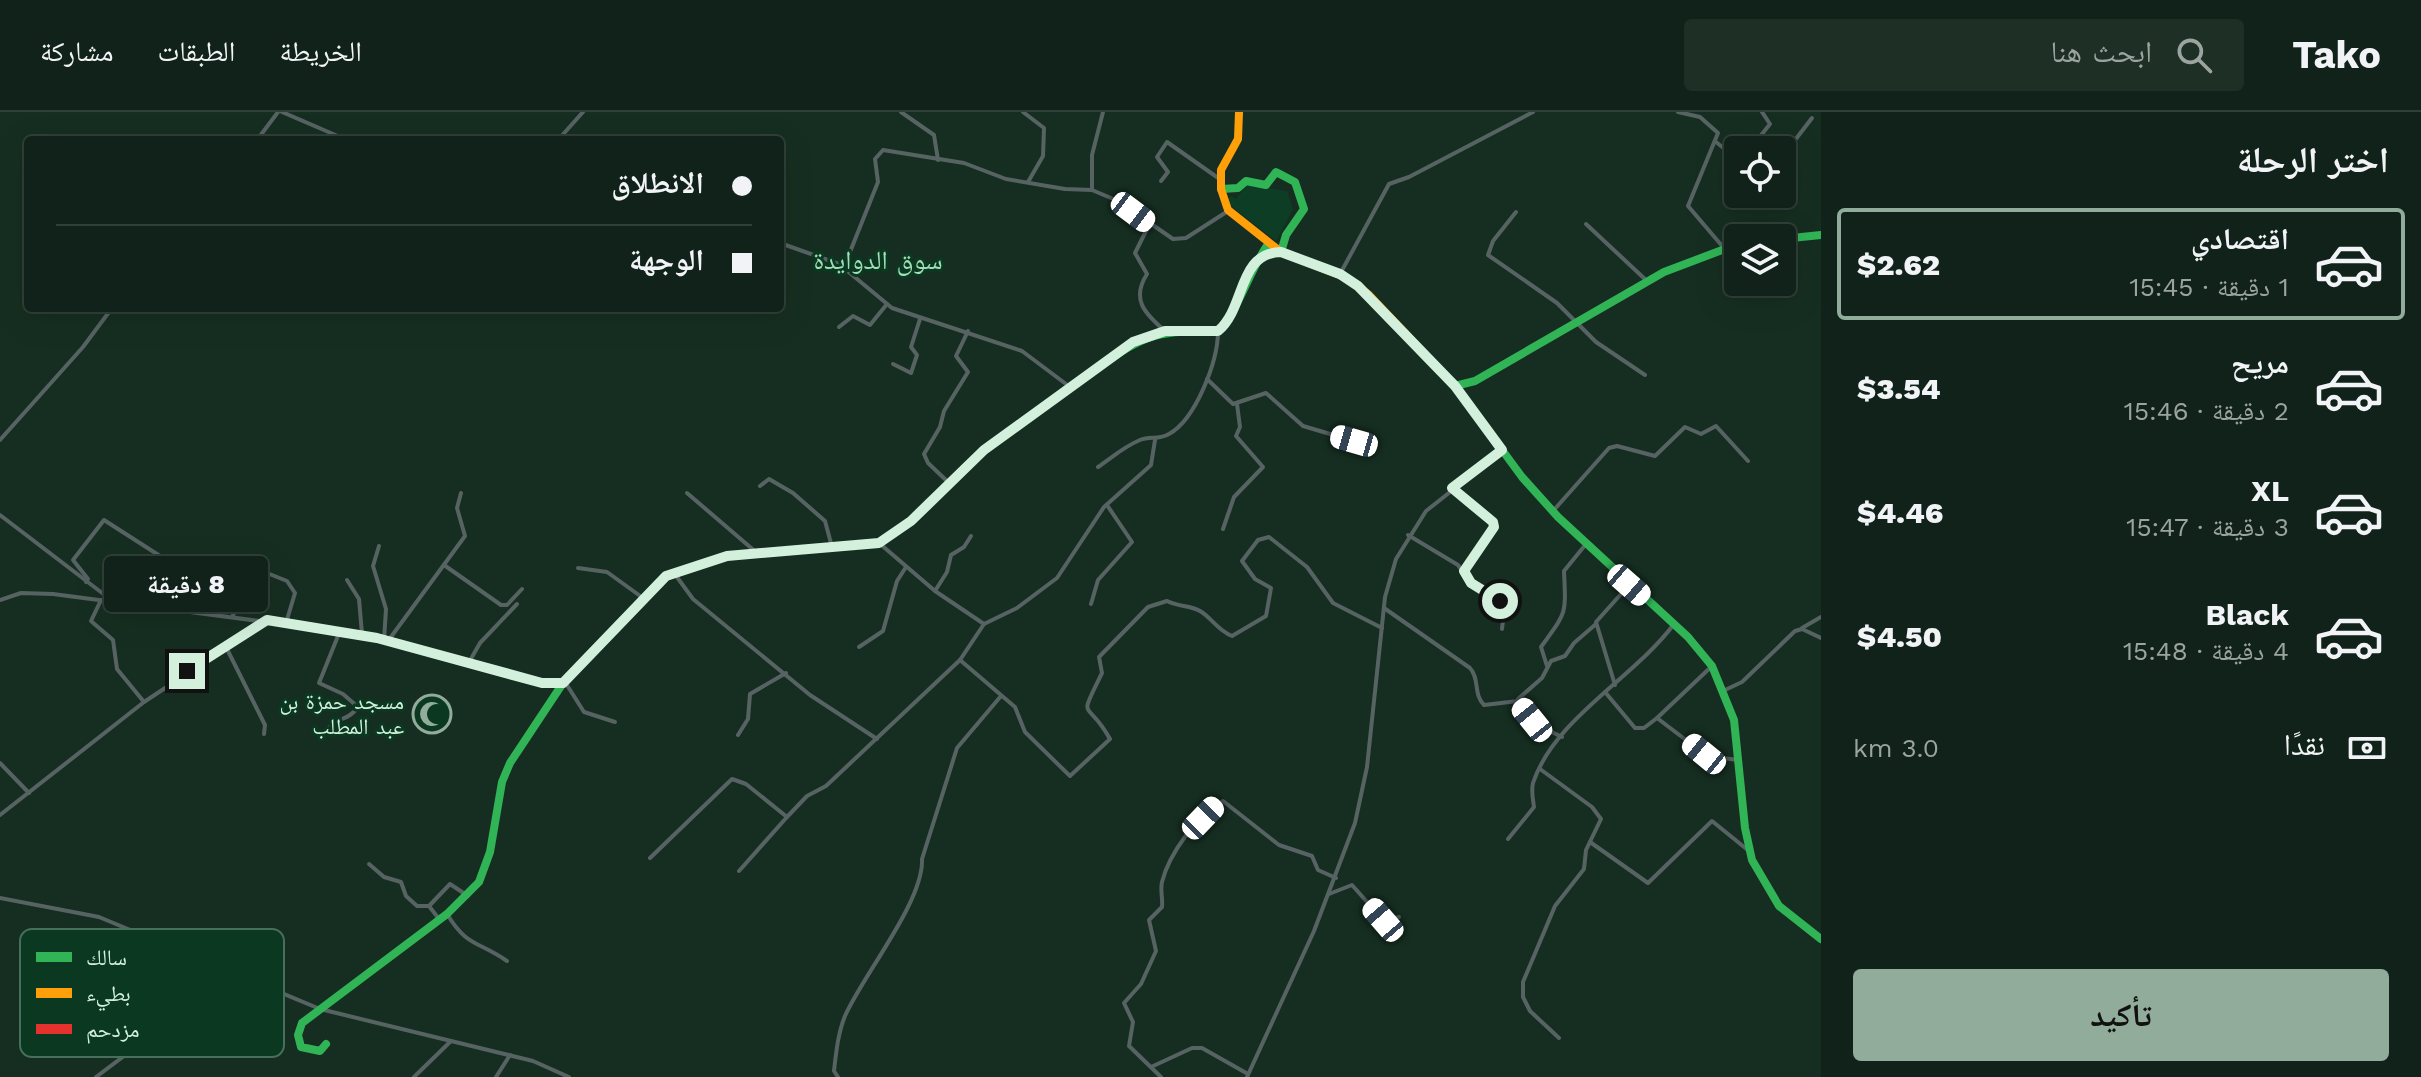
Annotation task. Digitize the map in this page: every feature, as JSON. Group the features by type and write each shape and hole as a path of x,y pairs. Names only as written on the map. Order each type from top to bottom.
{"street":[{"path":"260,136 280,112 337,136"},
{"path":"562,136 583,112"},
{"path":"901,112 934,135 938,160"},
{"path":"1023,112 1044,128 1043,156 1028,182"},
{"path":"1092,190 1092,155 1103,112"},
{"path":"1239,112 1238,139 1222,165 1221,184 1228,210 1281,252 1340,274 1369,295 1455,386 1502,450 1553,511 1674,624 1712,666 1725,690 1734,720 1749,851 1775,901 1821,939"},
{"path":"1455,386 1475,381 1647,281 1723,247 1688,206 1716,142 1717,131 1704,120 1678,112"},
{"path":"1760,136 1770,124 1762,112"},
{"path":"1340,274 1389,184 1409,177 1528,113"},
{"path":"1796,139 1812,118"},
{"path":"1161,181 1168,172 1157,157 1167,142 1221,184 1238,188 1246,181 1266,185 1276,172 1295,182 1304,209 1286,235 1281,252"},
{"path":"1716,142 1724,148"},
{"path":"844,267 878,182 875,164 879,152 964,163 1006,179 1065,189 1092,190 1118,201 1165,236 1180,240 1211,224 1228,210"},
{"path":"1516,212 1487,254 1577,320 1596,342 1645,375"},
{"path":"1149,224 1135,253 1147,274 1138,286 1138,295 1155,322 1165,331"},
{"path":"1586,224 1647,281"},
{"path":"1796,238 1821,235"},
{"path":"1098,467 1142,439 1155,440 1170,434 1187,418 1207,379 1218,331 1228,320 1254,263 1269,243"},
{"path":"784,244 844,267 887,304 920,319 968,331 1022,351 1070,387"},
{"path":"1264,253 1281,252"},
{"path":"839,327 853,316 870,325 887,304"},
{"path":"0,440 83,347 109,312"},
{"path":"893,364 911,373 917,355 911,347 920,319"},
{"path":"948,482 928,463 924,454 940,427 941,417 968,372 956,356 968,331"},
{"path":"326,1044 320,1051 307,1050 299,1041 302,1023 468,896 487,866 505,771 564,682 643,598 674,573 704,561 757,553 879,543 911,521 984,450 1133,342 1165,331 1218,331"},
{"path":"1207,379 1237,404 1240,427 1236,436 1263,467 1234,497 1223,529"},
{"path":"1464,397 1475,381"},
{"path":"1237,404 1266,393 1303,426 1354,441"},
{"path":"1553,511 1609,448 1617,446 1655,456 1685,427 1701,434 1716,426 1748,461"},
{"path":"739,871 807,796 826,786 960,660 984,624 1017,608 1057,578 1107,505 1151,465 1155,440"},
{"path":"1151,1067 1192,1048 1202,1048 1248,1076 1336,878 1355,823 1367,767 1384,608 1392,569 1408,535 1426,511 1502,450"},
{"path":"760,486 769,479 793,493 825,521 832,547"},
{"path":"1452,488 1494,524 1464,571"},
{"path":"386,640 465,536 457,508 461,493"},
{"path":"687,493 757,553"},
{"path":"1091,604 1098,580 1132,542 1107,505"},
{"path":"0,515 112,600"},
{"path":"86,582 88,579 73,560 104,520 185,572"},
{"path":"1408,535 1464,571 1471,583 1502,602 1502,629"},
{"path":"935,591 947,572 951,555 964,547 971,536"},
{"path":"960,660 1015,707 1025,732 1064,773 1073,775 1110,739 1089,712 1086,701 1102,673 1098,660 1101,654 1137,616 1161,601 1198,609 1219,630 1232,636 1261,621 1269,608 1272,591 1255,579 1242,561 1263,537 1274,538 1307,567 1333,603 1382,628"},
{"path":"879,543 935,591 984,624"},
{"path":"1547,666 1541,647 1561,622 1567,596 1564,571 1586,544"},
{"path":"379,546 373,566 386,609 386,640"},
{"path":"444,565 501,605 507,605 522,589"},
{"path":"859,647 883,631 897,581 906,567"},
{"path":"578,568 607,572 643,598"},
{"path":"233,615 259,572 266,572 287,581 295,593 286,623"},
{"path":"674,573 693,599 818,701 877,739"},
{"path":"347,580 359,599 362,634"},
{"path":"1384,608 1470,668 1483,704 1490,706 1506,700 1518,701 1542,678 1547,666 1565,656 1629,585"},
{"path":"0,600 38,593 233,615 362,634 548,684 564,682"},
{"path":"102,599 91,621 113,640 117,669 144,702"},
{"path":"468,664 480,643 517,604"},
{"path":"1725,690 1742,682 1800,629 1821,617"},
{"path":"0,815 144,702 267,620"},
{"path":"1596,624 1615,685"},
{"path":"1508,839 1534,807 1532,789 1540,769 1562,737 1605,692 1649,655 1674,624"},
{"path":"1800,629 1821,638"},
{"path":"322,738 331,722 351,716 358,707 340,691 319,683 340,631"},
{"path":"226,647 265,725 264,734"},
{"path":"1605,692 1635,728 1644,728 1712,666"},
{"path":"738,735 748,719 750,694 786,673"},
{"path":"564,682 584,712 615,722"},
{"path":"838,1077 834,1071 845,1017 897,928 920,878 922,859 957,748 1002,696"},
{"path":"1518,701 1535,724 1562,737"},
{"path":"1657,718 1707,756 1738,760"},
{"path":"0,763 29,793"},
{"path":"1540,769 1600,815 1600,824 1590,842 1584,869 1555,906 1522,988 1530,1011 1559,1038"},
{"path":"650,858 732,779 746,784 787,817"},
{"path":"1161,1077 1129,1046 1134,1026 1124,1003 1141,984 1156,951 1149,920 1162,907 1161,883 1192,829 1223,801 1279,845 1312,856 1318,870 1336,878"},
{"path":"1590,842 1648,883 1712,821 1749,851"},
{"path":"369,864 384,877 401,882 406,896 417,906 429,906 466,941 486,947 507,961"},
{"path":"429,906 450,884 468,896"},
{"path":"1329,894 1352,885 1383,920 1399,917"},
{"path":"0,898 99,917 127,929"},
{"path":"284,995 320,1009 510,1055 569,1077"},
{"path":"414,1077 451,1041"},
{"path":"496,1077 510,1055"},
{"path":"96,1077 123,1057"}],"shaded area":[{"path":"1247,185 1287,191 1293,209 1276,241 1226,202 1231,196 1236,199"}],"traffic: fast":[{"path":"1221,189 1238,188 1246,181 1266,185 1276,172 1295,182 1304,209 1286,235 1281,252"},
{"path":"1796,238 1821,235"},
{"path":"1100,366 1130,346 1156,336 1218,331 1233,310 1269,243"},
{"path":"1455,386 1475,381 1664,272 1724,249"},
{"path":"1405,333 1455,386 1522,477 1558,517 1688,637 1712,666 1734,720 1745,828 1752,860 1779,906 1821,939"},
{"path":"326,1044 320,1051 301,1047 298,1035 302,1023 447,914 479,882 490,852 502,782 510,763 563,683 666,576 727,556 853,545"}],"traffic: slow":[{"path":"1239,112 1238,139 1221,170 1221,189 1228,210 1281,252 1347,278 1369,295 1405,333"}],"traffic: jam":[{"path":"853,545 879,543 911,521 984,450 1100,366"}],"place":[{"name":"مسجد حمزة بن عبد المطلب","path":"432,714"}],"district":[{"name":"سوق الدوايدة","path":"878,260"}],"route":[{"path":"187,671 267,620 362,634 542,683 563,683 666,576 704,561 727,556 856,546 879,543 889,538 911,521 969,462 1133,342 1165,331 1218,331 1228,320 1254,263 1264,253 1271,252 1281,252 1353,281 1455,386 1502,450 1452,488 1490,517 1494,524 1464,571 1471,583 1500,601"}]}
